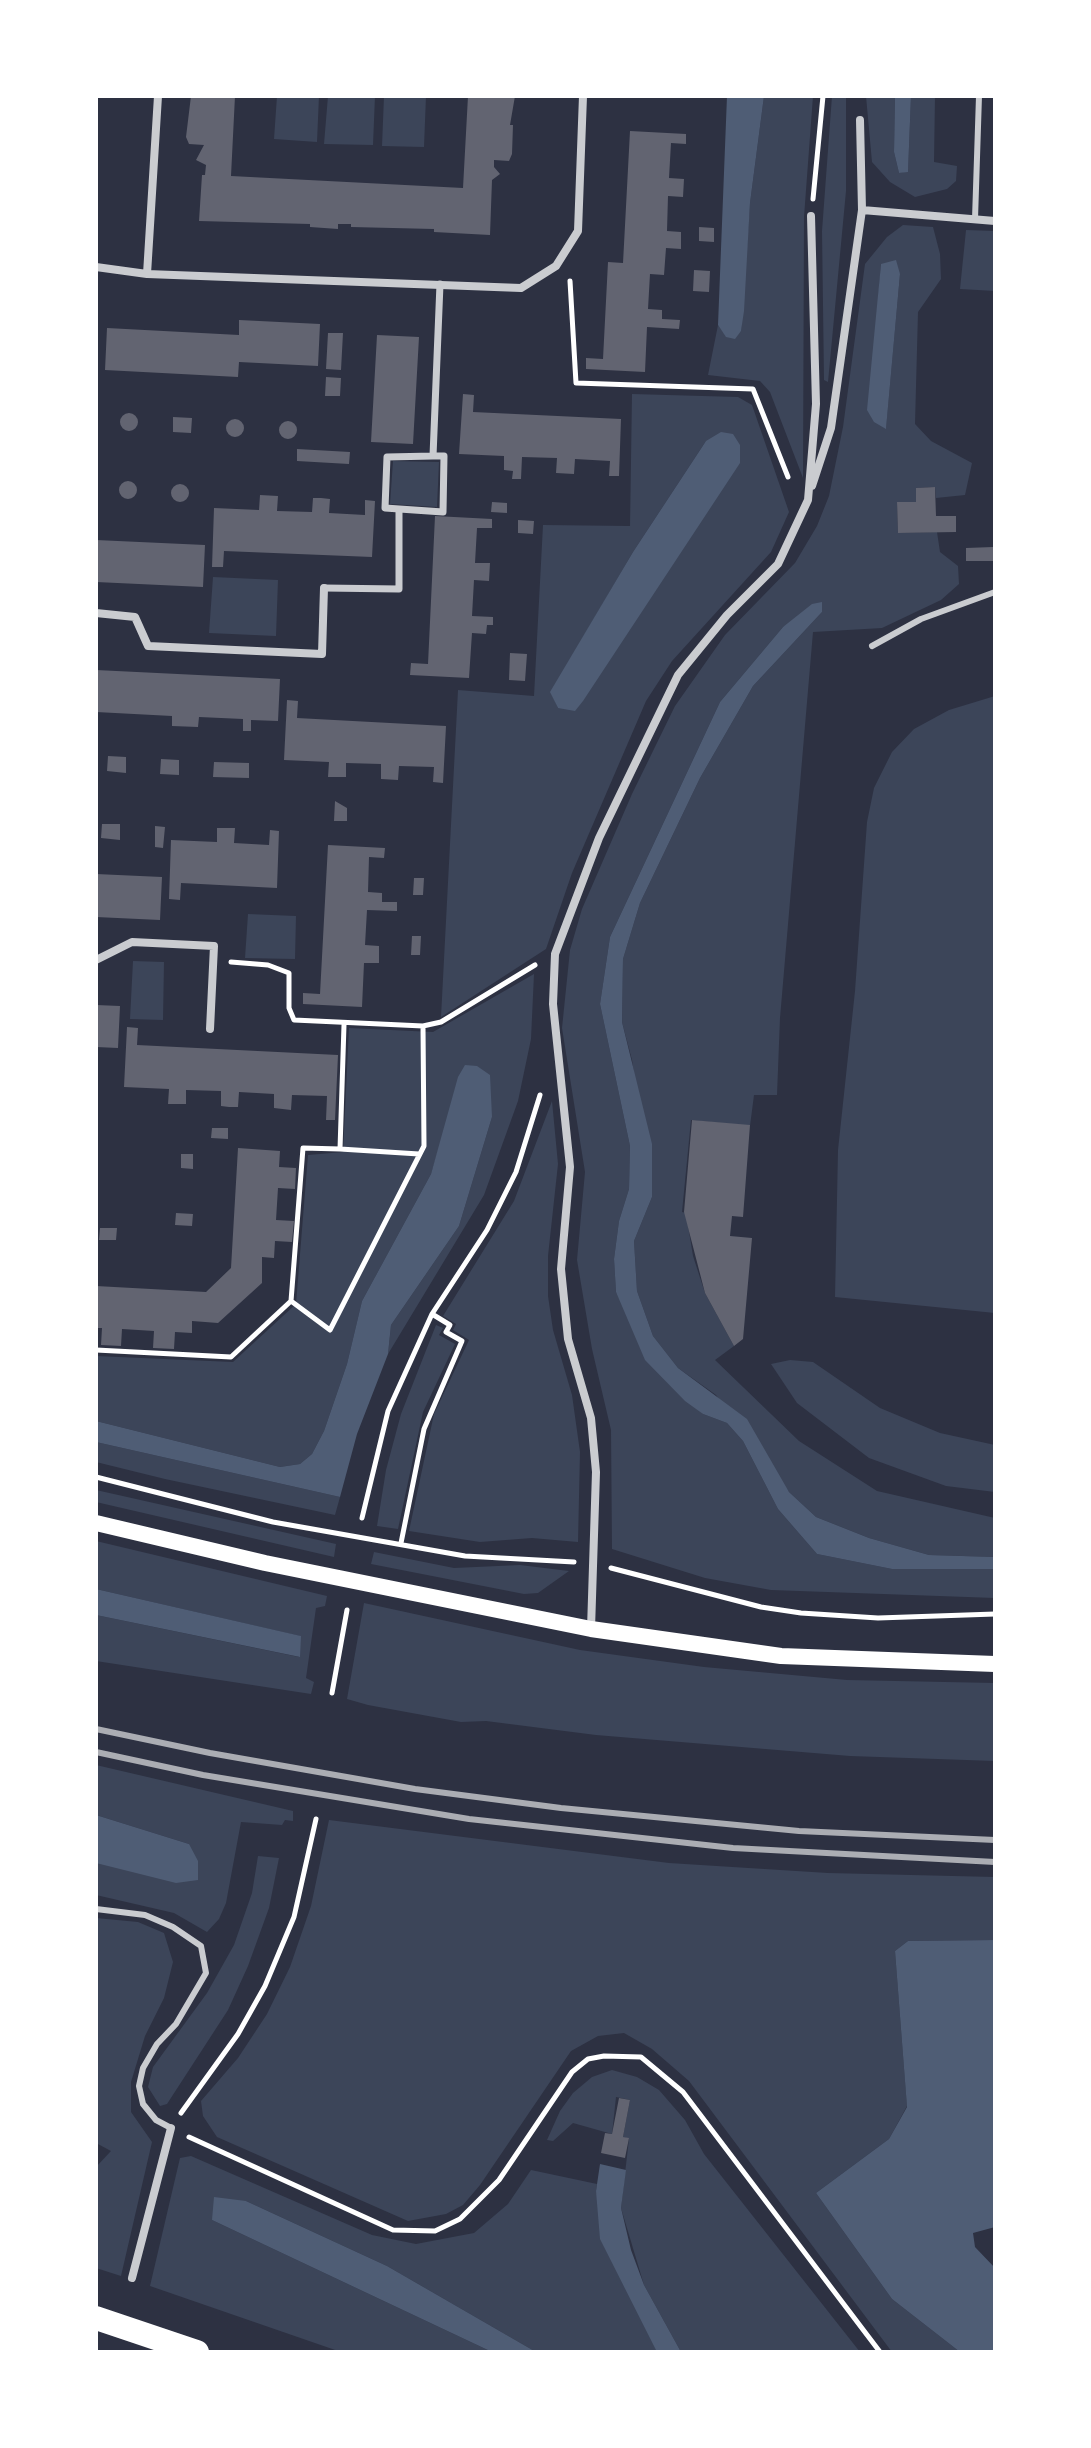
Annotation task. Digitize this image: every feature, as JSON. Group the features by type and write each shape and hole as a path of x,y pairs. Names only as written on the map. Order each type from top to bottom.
{"highway":[{"path":"96,2318 197,2352"}],"main road":[{"path":"96,1523 265,1563 591,1629 781,1656 995,1664"}],"street":[{"path":"147,274 158,96"},
{"path":"96,267 147,274 521,288 556,266 578,231 583,96"},
{"path":"591,1629 596,1472 591,1418 568,1339 561,1269 570,1167 553,1004 555,954 599,838 678,675 727,615 778,564 808,500 831,428 862,210 860,120"},
{"path":"862,210 995,221"},
{"path":"808,500 816,404 811,216"},
{"path":"433,456 440,284"},
{"path":"433,456 444,456 443,512 385,508 387,457 433,456"},
{"path":"96,613 135,617 148,646 322,654 324,588 399,589 399,511"},
{"path":"96,960 132,942 214,946 210,1029"},
{"path":"132,2278 171,2128"}],"lane":[{"path":"975,219 979,96"},
{"path":"872,646 921,619 995,592"},
{"path":"96,1909 145,1915 201,1946 206,1973 176,2024 157,2044 143,2068 139,2086 143,2104 156,2120 171,2128"}],"path":[{"path":"811,216 823,96"},
{"path":"556,266 570,279 576,383 753,389 790,484 808,500"},
{"path":"214,960 268,965 289,973 289,1008 294,1020 344,1025 423,1026 441,1022 547,959"},
{"path":"340,1149 344,1025"},
{"path":"291,1301 330,1330 424,1146 423,1026"},
{"path":"362,1518 388,1411 432,1314 493,1219 516,1172 544,1083 559,1070"},
{"path":"96,1350 231,1357 291,1301 303,1148 419,1154"},
{"path":"401,1543 424,1429 462,1341 446,1332 450,1325 432,1314"},
{"path":"96,1477 273,1522 465,1556 593,1563 761,1607 878,1618 995,1614"},
{"path":"332,1693 347,1610"},
{"path":"316,1819 294,1917 265,1986 238,2034 171,2128 393,2230 435,2231 460,2219 499,2180 572,2072 588,2059 641,2057 683,2092 880,2352"}],"shaded area":[{"path":"277,96 319,96 317,142 274,139"},
{"path":"328,96 375,96 373,145 324,144"},
{"path":"384,96 426,96 424,147 382,146"},
{"path":"727,96 764,96 750,203 744,311 741,331 735,339 726,337 718,325"},
{"path":"764,96 813,96 804,217 803,478 770,392 760,381 708,375 718,325 727,337 741,331 750,203"},
{"path":"832,96 846,96 846,191 828,382 824,380 822,231"},
{"path":"866,96 895,96 894,152 899,173 908,171 911,96 935,96 934,162 957,166 956,181 947,189 915,197 890,182 872,162"},
{"path":"895,96 911,96 908,172 899,173 894,152"},
{"path":"903,225 933,227 940,254 941,279 918,312 915,424 931,441 972,463 965,495 936,498 935,487 916,488 916,502 897,502 898,533 937,532 940,552 958,566 959,584 941,600 882,628 813,632 780,1018 777,1095 754,1095 750,1126 691,1120 682,1212 686,1213 693,1256 705,1293 734,1346 715,1360 799,1441 877,1491 995,1518 995,1557 929,1555 869,1538 816,1517 789,1492 716,1395 678,1368 653,1336 637,1291 634,1241 652,1197 632,1060 622,1022 623,959 640,903 700,778 753,686 822,612 783,627 720,702 610,937 600,1004 630,1146 629,1189 619,1221 614,1259 616,1292 666,1381 703,1414 727,1423 743,1441 778,1509 817,1554 892,1569 995,1569 995,1598 771,1590 705,1578 612,1549 611,1430 592,1349 577,1260 585,1172 562,1028 570,950 582,909 632,794 675,706 725,635 795,563 817,526 829,496 843,427 865,264 887,237","holes":["881,264 900,274 886,428 877,316"]},
{"path":"966,230 995,231 995,291 960,289"},
{"path":"896,260 900,274 886,429 874,422 867,410 881,264"},
{"path":"632,394 738,397 752,405 789,512 771,552 672,661 646,701 572,873 546,949 441,1017 458,690 534,696 543,525 630,526","holes":["706,441 558,708 551,692 633,552"]},
{"path":"721,432 733,434 740,445 740,463 583,701 575,711 558,708 550,692 633,552 706,441"},
{"path":"393,461 439,462 437,507 390,504"},
{"path":"213,577 278,580 276,636 209,633"},
{"path":"822,602 822,612 753,686 700,778 640,903 623,959 622,1022 652,1144 652,1197 634,1241 637,1291 653,1336 678,1368 747,1419 789,1492 816,1517 869,1538 929,1555 995,1557 995,1569 892,1569 817,1554 778,1509 743,1441 727,1423 703,1414 685,1401 645,1360 616,1292 614,1259 619,1221 629,1189 630,1146 600,1004 610,937 720,702 783,627 812,604"},
{"path":"995,696 995,1313 835,1297 838,1150 855,991 867,822 874,788 892,752 914,729 949,710"},
{"path":"248,914 296,916 295,959 245,958"},
{"path":"133,961 164,962 163,1020 130,1019"},
{"path":"534,974 531,1039 518,1101 484,1195 388,1354 391,1325 459,1226 492,1117 450,1112 431,1174 362,1301 347,1364 324,1431 312,1454 300,1464 280,1467 96,1421 96,1356 233,1362 296,1304 308,1155 343,1152 349,1028 433,1032"},
{"path":"465,1065 477,1066 490,1075 492,1117 459,1226 391,1325 388,1354 357,1434 340,1497 96,1442 96,1421 280,1467 300,1464 312,1454 324,1431 347,1364 362,1301 431,1174 458,1077"},
{"path":"552,1101 558,1164 548,1256 548,1296 553,1330 572,1395 580,1452 578,1542 532,1538 480,1542 409,1531 434,1414 469,1340 453,1330 456,1324 443,1316 514,1201"},
{"path":"436,1325 443,1328 439,1335 455,1344 423,1412 398,1529 377,1526 386,1470 401,1414"},
{"path":"790,1360 813,1362 880,1408 940,1433 995,1445 995,1492 946,1486 869,1458 797,1403 771,1364"},
{"path":"96,1442 340,1497 335,1515 165,1479 96,1462"},
{"path":"96,1490 336,1544 334,1557 96,1502"},
{"path":"96,1541 327,1596 325,1606 316,1608 306,1678 314,1682 311,1694 96,1661 96,1615 299,1657 300,1636 96,1589"},
{"path":"374,1552 454,1568 520,1565 569,1571 538,1593 524,1594 371,1564"},
{"path":"96,1589 301,1636 300,1657 96,1615"},
{"path":"364,1603 580,1650 704,1667 847,1680 995,1683 995,1761 850,1756 596,1735 486,1721 461,1722 368,1705 347,1699"},
{"path":"96,1765 293,1811 293,1821 285,1820 282,1825 241,1822 226,1903 219,1919 207,1932 174,1913 96,1895 96,1863 189,1844 96,1815"},
{"path":"96,1815 189,1844 198,1861 198,1880 176,1883 96,1863"},
{"path":"329,1820 669,1863 828,1873 995,1877 995,1940 908,1941 895,1951 907,2106 889,2139 816,2193 892,2299 960,2352 892,2352 689,2081 652,2049 624,2033 598,2036 571,2051 480,2185 463,2205 446,2214 408,2221 217,2137 203,2116 201,2101 238,2058 267,2014 290,1967 311,1906"},
{"path":"258,1856 279,1858 269,1908 248,1966 228,2010 167,2104 160,2106 148,2087 153,2067 207,1993 234,1945 252,1893"},
{"path":"96,1918 138,1922 164,1933 173,1962 164,1998 145,2036 131,2082 131,2112 152,2142 121,2276 96,2268 96,2167 111,2151 96,2143"},
{"path":"995,1940 995,2227 973,2233 975,2247 995,2268 995,2352 960,2352 892,2299 816,2193 889,2139 907,2107 895,1951 908,1941"},
{"path":"612,2070 637,2077 659,2090 685,2120 704,2154 860,2352 681,2352 644,2285 621,2208 629,2139 623,2137 630,2100 616,2097 612,2134 573,2123 553,2141 547,2140 560,2111 573,2093 592,2077"},
{"path":"191,2156 372,2235 416,2244 474,2233 508,2204 531,2170 597,2184 596,2191 659,2351 536,2352 387,2266 246,2201 212,2220 492,2352 341,2352 150,2286 180,2158"},
{"path":"600,2164 626,2170 621,2208 631,2250 644,2285 681,2352 657,2352 600,2239 596,2191"},
{"path":"214,2197 246,2201 387,2266 536,2352 492,2352 212,2220"}],"building":[{"path":"191,96 235,96 231,176 463,188 468,96 515,96 510,125 513,125 512,154 509,161 494,160 494,167 500,174 492,180 490,235 434,232 434,229 351,227 351,224 338,224 338,229 310,227 310,224 199,221 202,175 205,175 206,165 196,160 204,145 189,144 186,137"},
{"path":"630,131 686,134 686,144 671,143 669,178 684,179 683,197 668,196 667,231 681,232 681,249 666,248 664,275 650,274 648,309 662,310 662,319 680,320 679,329 647,327 645,372 586,369 586,358 603,359 608,262 623,263"},
{"path":"699,227 714,228 714,242 699,241"},
{"path":"694,270 710,271 709,292 693,291"},
{"path":"239,320 320,324 318,366 239,362 238,377 105,370 107,328 239,335"},
{"path":"328,333 343,333 341,370 326,369"},
{"path":"377,335 419,337 413,444 371,442"},
{"path":"326,377 341,378 340,396 325,396"},
{"path":"463,394 474,395 473,412 621,419 619,476 609,476 610,461 575,459 574,474 556,473 557,458 522,457 521,479 512,479 513,471 504,470 504,456 459,454"},
{"path":"125,413 133,413 138,422 136,429 125,431 120,426 120,418"},
{"path":"173,417 192,418 191,433 173,432"},
{"path":"231,419 239,419 244,428 242,435 231,437 226,432 226,424"},
{"path":"284,421 292,421 297,430 295,437 284,439 279,434 279,426"},
{"path":"297,449 350,452 349,464 297,461"},
{"path":"124,481 132,481 137,490 135,497 124,499 119,494 119,486"},
{"path":"176,484 184,484 189,493 187,500 176,502 171,497 171,489"},
{"path":"935,487 936,516 956,516 956,532 898,533 897,502 916,502 916,488"},
{"path":"260,495 278,496 277,511 312,512 313,498 321,498 330,499 329,513 365,515 365,500 375,501 372,557 224,551 223,567 212,567 214,508 259,510"},
{"path":"492,502 507,503 507,513 491,512"},
{"path":"435,516 492,519 492,528 477,528 475,563 490,563 489,581 474,580 472,616 493,617 493,625 487,625 486,634 472,633 469,678 410,675 411,663 428,664"},
{"path":"518,520 534,521 533,534 518,533"},
{"path":"96,540 205,545 203,587 96,582"},
{"path":"993,547 994,561 966,561 966,548"},
{"path":"510,653 527,654 525,681 509,680"},
{"path":"96,670 280,679 278,721 251,720 251,731 243,731 243,719 199,717 198,727 172,726 172,716 96,712"},
{"path":"287,700 298,701 297,718 446,726 443,783 433,782 434,767 399,766 398,780 381,779 381,764 346,763 346,777 328,777 329,762 284,760"},
{"path":"108,756 126,757 126,773 107,771"},
{"path":"161,759 179,760 179,775 160,774"},
{"path":"214,762 249,763 249,778 213,777"},
{"path":"335,801 347,808 347,821 334,821"},
{"path":"102,824 120,824 120,840 101,838"},
{"path":"155,826 165,827 163,848 155,847"},
{"path":"217,828 235,828 234,843 269,845 270,830 279,831 277,888 181,883 180,900 169,899 171,840 217,842"},
{"path":"328,845 385,848 384,858 369,857 368,892 382,893 382,902 397,902 397,911 367,910 365,945 379,946 379,963 364,963 362,1007 303,1004 303,993 320,994"},
{"path":"96,874 162,877 160,920 96,917"},
{"path":"414,878 424,878 423,895 413,895"},
{"path":"412,936 421,936 420,955 411,955"},
{"path":"96,1005 120,1006 118,1048 96,1047"},
{"path":"127,1027 138,1028 137,1045 338,1055 335,1120 326,1120 327,1096 292,1095 291,1110 274,1108 274,1094 239,1092 238,1107 229,1107 221,1106 221,1091 186,1090 186,1104 168,1104 169,1089 124,1087"},
{"path":"692,1120 750,1125 743,1217 732,1216 730,1236 752,1238 743,1339 734,1346 705,1293 684,1212"},
{"path":"212,1128 228,1128 228,1139 211,1138"},
{"path":"238,1148 280,1151 279,1167 296,1168 295,1189 278,1188 276,1220 294,1221 292,1242 275,1241 274,1258 262,1257 262,1283 218,1323 192,1321 192,1333 175,1332 174,1349 153,1348 154,1331 122,1329 121,1346 101,1345 102,1328 96,1328 96,1286 206,1292 231,1268"},
{"path":"181,1154 193,1154 193,1169 181,1168"},
{"path":"176,1213 193,1214 192,1226 175,1225"},
{"path":"100,1228 117,1228 116,1240 99,1240"},
{"path":"619,2098 630,2100 623,2137 629,2138 625,2158 601,2153 605,2133 612,2134"}],"railway":[{"path":"96,1729 210,1753 415,1789 561,1808 799,1831 995,1840"},
{"path":"96,1752 203,1775 469,1819 733,1848 995,1862"}]}
